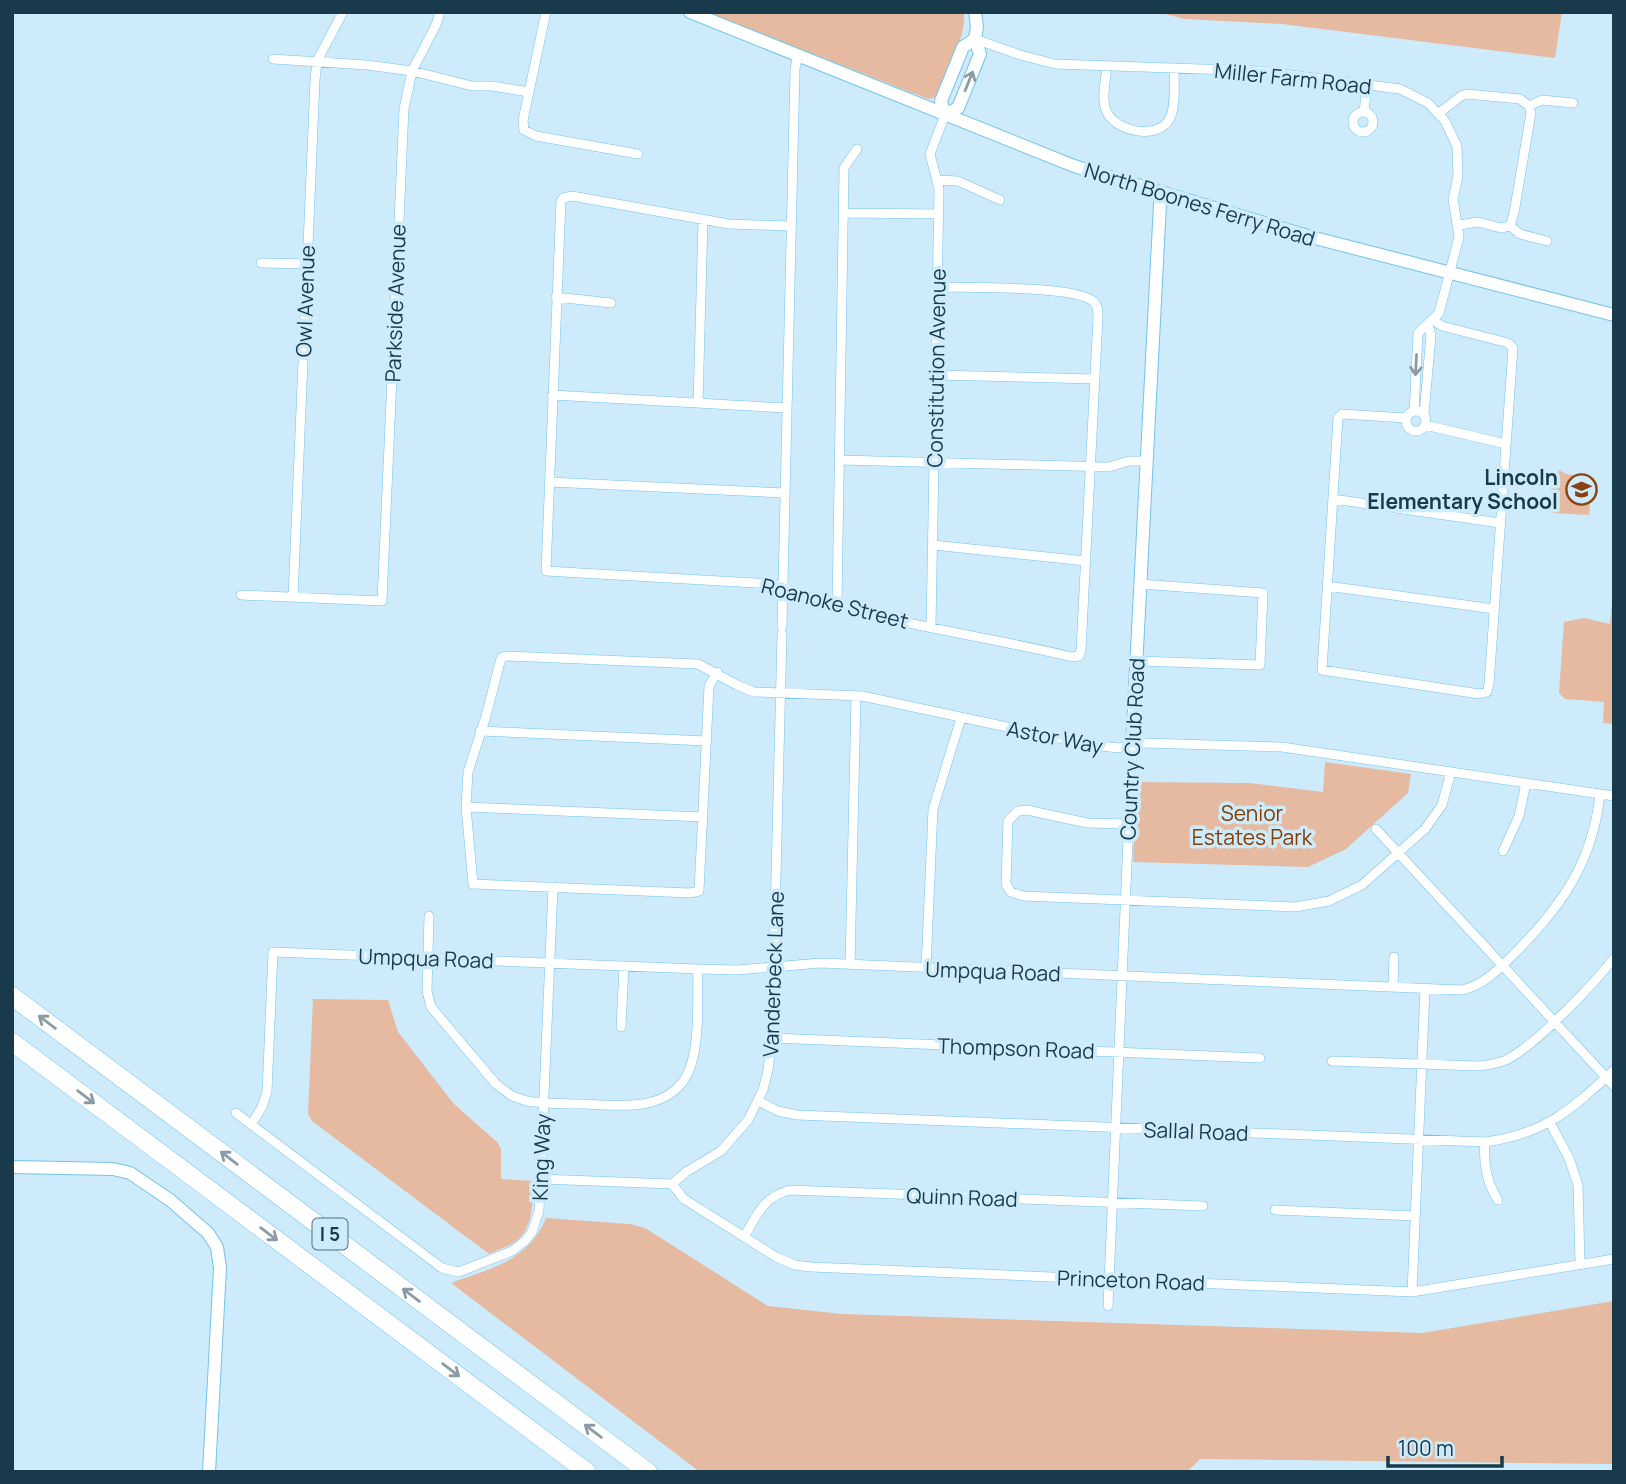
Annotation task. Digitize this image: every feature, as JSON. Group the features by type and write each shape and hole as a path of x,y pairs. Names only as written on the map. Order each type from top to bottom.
{"highway":[{"name":"I 5","path":"12,996 648,1472"},
{"name":"I 5","path":"12,1042 587,1472"}],"main road":[{"name":"North Boones Ferry Road","path":"690,12 1074,166 1311,237 1614,315"},
{"path":"975,12 975,39 979,54 958,108 945,115 941,101 962,47 975,39"},
{"name":"Country Club Road","path":"1132,746 1160,204 1163,194"},
{"path":"12,1167 113,1169 130,1172 180,1208 213,1239 219,1254 220,1268 209,1472"}],"street":[{"name":"Owl Avenue","path":"293,597 317,61 343,12"},
{"name":"Parkside Avenue","path":"293,597 383,601 404,109 412,71 440,12"},
{"path":"546,12 523,120 524,130 536,136 638,154"},
{"name":"Miller Farm Road","path":"975,39 1055,64 1259,71 1400,89 1428,103 1449,127 1458,153 1458,176 1453,199 1459,225 1458,242 1440,310 1430,322"},
{"name":"Vanderbeck Lane","path":"672,1184 729,1144 748,1119 758,1101 768,1070 772,1038 789,226 794,69 798,55"},
{"path":"273,59 412,71 472,86 529,92"},
{"path":"1107,66 1106,111 1117,124 1149,132 1159,129 1170,118 1174,68"},
{"path":"1364,112 1367,85"},
{"path":"1439,113 1467,94 1520,99 1529,106"},
{"path":"1529,106 1542,100 1573,103"},
{"path":"1510,226 1529,126 1529,106"},
{"name":"Constitution Avenue","path":"930,626 939,214 937,180 930,154 945,115"},
{"path":"837,606 844,169 857,149"},
{"path":"937,180 958,181 1000,200"},
{"path":"785,493 549,482 559,210 564,198 578,197 703,221 747,226 789,226"},
{"path":"844,213 939,214"},
{"path":"698,403 703,221"},
{"path":"1459,225 1478,222 1501,228 1510,226"},
{"path":"1510,226 1520,234 1547,242"},
{"path":"261,262 307,264"},
{"path":"933,545 1086,561 1098,317 1095,303 1079,296 1039,290 938,287"},
{"path":"556,297 611,303"},
{"path":"1419,412 1406,418 1339,415 1322,670 1479,694 1487,692 1513,346 1430,322 1431,335 1419,412 1425,425"},
{"path":"936,375 1095,379"},
{"path":"552,395 786,408"},
{"path":"1406,418 1411,430 1420,430 1425,425"},
{"path":"1425,425 1506,444"},
{"path":"840,460 1091,467 1147,461"},
{"name":"Roanoke Street","path":"549,482 546,570 555,573 773,584 837,606 1072,657 1079,656 1082,650 1086,561"},
{"path":"1333,499 1500,523"},
{"path":"1136,662 1260,664 1264,593 1140,584"},
{"path":"1327,586 1494,609"},
{"path":"241,595 293,597"},
{"name":"Astor Way","path":"480,731 502,657 691,663 705,666 745,689 761,693 856,696 1091,746 1119,748 1144,743 1282,747 1614,796"},
{"path":"707,740 480,731 468,772 466,807 473,884 690,893 699,891 704,817 707,740 709,687 717,672"},
{"path":"850,965 856,696"},
{"path":"926,968 933,809 961,718"},
{"name":"Country Club Road","path":"1108,1306 1132,746"},
{"path":"1128,824 1087,823 1027,810 1017,811 1008,821 1005,877 1007,887 1018,895 1125,900 1308,905 1329,901 1349,893 1399,854 1437,814 1451,772"},
{"path":"1503,852 1519,816 1526,783"},
{"name":"Umpqua Road","path":"251,1125 267,1092 273,952 737,970 807,963 1425,989 1468,988 1480,984 1503,965 1542,926 1570,888 1593,832 1600,794"},
{"path":"466,807 704,817"},
{"path":"1376,829 1614,1086"},
{"name":"King Way","path":"236,1113 434,1263 454,1273 512,1251 525,1241 538,1218 553,887"},
{"path":"429,916 428,997 435,1013 502,1090 522,1100 543,1103 641,1105 660,1100 673,1091 688,1073 693,1057 698,969"},
{"path":"1393,987 1394,957"},
{"path":"1332,1061 1479,1066 1497,1063 1522,1050 1588,988 1614,958"},
{"path":"621,1027 624,966"},
{"path":"1412,1292 1425,989"},
{"name":"Thompson Road","path":"772,1038 1260,1058"},
{"name":"Sallal Road","path":"758,1101 778,1111 797,1115 1485,1142 1522,1135 1550,1123 1567,1112 1614,1070"},
{"path":"1550,1123 1569,1158 1578,1185 1580,1264"},
{"path":"1485,1142 1489,1186 1498,1200"},
{"path":"541,1179 672,1184"},
{"name":"Princeton Road","path":"672,1184 684,1199 744,1237 776,1257 803,1266 1412,1292 1614,1259"},
{"name":"Quinn Road","path":"744,1237 766,1201 776,1193 790,1190 1203,1206"},
{"path":"1275,1210 1415,1216"}],"green space":[{"path":"706,12 964,12 964,22 959,43 938,93 934,98 928,99"},
{"path":"1157,12 1562,12 1555,58 1282,24 1185,19"},
{"path":"1559,470 1566,474 1589,477 1589,515 1550,511 1552,481"},
{"path":"1612,601 1614,724 1603,723 1604,702 1565,699 1559,693 1564,622 1584,618 1610,624"},
{"name":"Senior Estates Park","path":"1325,762 1411,774 1408,793 1346,849 1308,867 1133,862 1136,782 1250,783 1323,792"},
{"path":"313,999 388,1000 398,1032 454,1104 497,1142 501,1149 501,1179 534,1181 529,1222 522,1236 489,1254 312,1121 308,1114"},
{"path":"546,1218 630,1224 645,1228 768,1306 842,1314 1422,1333 1614,1301 1614,1464 1200,1459 1187,1472 700,1472 451,1283 494,1267 519,1254 539,1233"}],"place":[{"name":"Lincoln Elementary School","path":"1581,489"}]}
